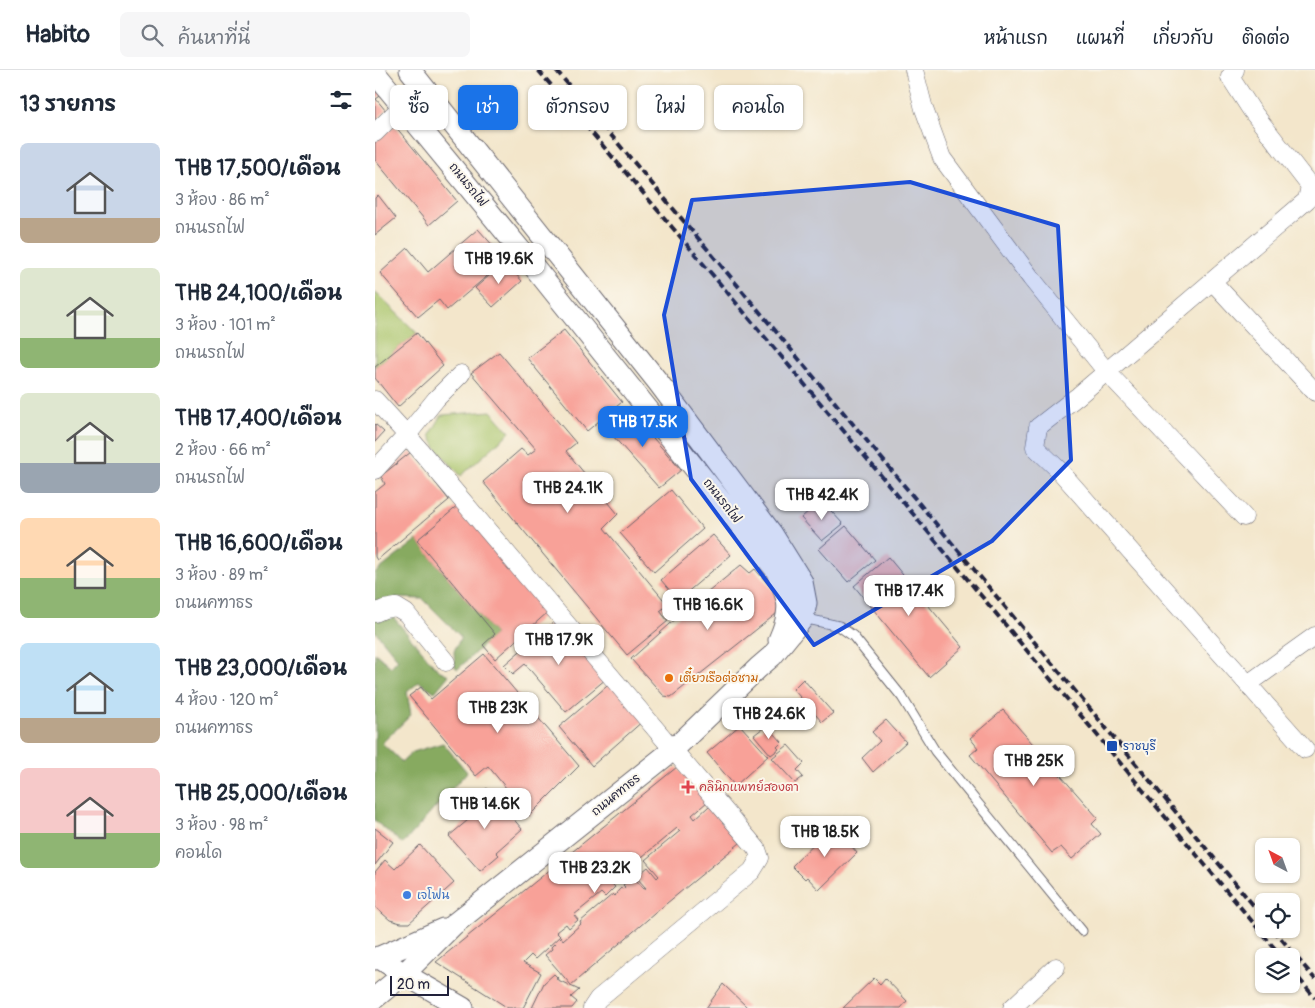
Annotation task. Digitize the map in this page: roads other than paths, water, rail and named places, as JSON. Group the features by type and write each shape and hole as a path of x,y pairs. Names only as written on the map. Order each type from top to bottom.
{"street":[{"name":"ถนนรถไฟ","path":"410,70 658,382 772,534 802,582 805,603 803,618"},
{"path":"914,70 924,110 942,158 1031,278 1107,371 1244,517"},
{"path":"1235,70 1231,77 1252,111 1310,186 1312,192 1307,200 1078,396 1038,427 1035,447 1059,470 1305,749"},
{"name":"ถนนรถไฟ","path":"375,73 390,91"},
{"path":"375,133 390,119"},
{"name":"ถนนรถไฟ","path":"422,130 649,409 776,570 787,594 789,608 787,623 772,656"},
{"path":"1212,281 1315,392"},
{"path":"375,470 436,399 461,374"},
{"path":"375,400 407,435 757,849 760,858 752,871 599,999 592,1008"},
{"path":"375,613 397,607 406,613 446,662"},
{"path":"772,656 803,618"},
{"path":"1247,684 1315,636"},
{"name":"ถนนคฑาธร","path":"375,998 403,974 453,925 674,749 772,656"},
{"name":"ถนนคฑาธร","path":"376,957 453,925"},
{"path":"376,957 463,1008"},
{"path":"1011,1008 1056,967"}],"lane":[{"path":"803,618 839,626 853,636 902,697 935,751 1082,931"}],"railway":[{"path":"538,70 818,401 1274,948"},
{"path":"556,70 1255,907"},
{"path":"1281,938 1315,979"},
{"path":"1300,980 1315,998"}],"place":[{"name":"เตี๋ยวเรือต่อชาม","path":"669,678"},
{"name":"ราชบุรี","path":"1112,746"},
{"name":"คลินิกแพทย์สองตา","path":"688,787"},
{"name":"เจโฟน","path":"407,895"}]}
